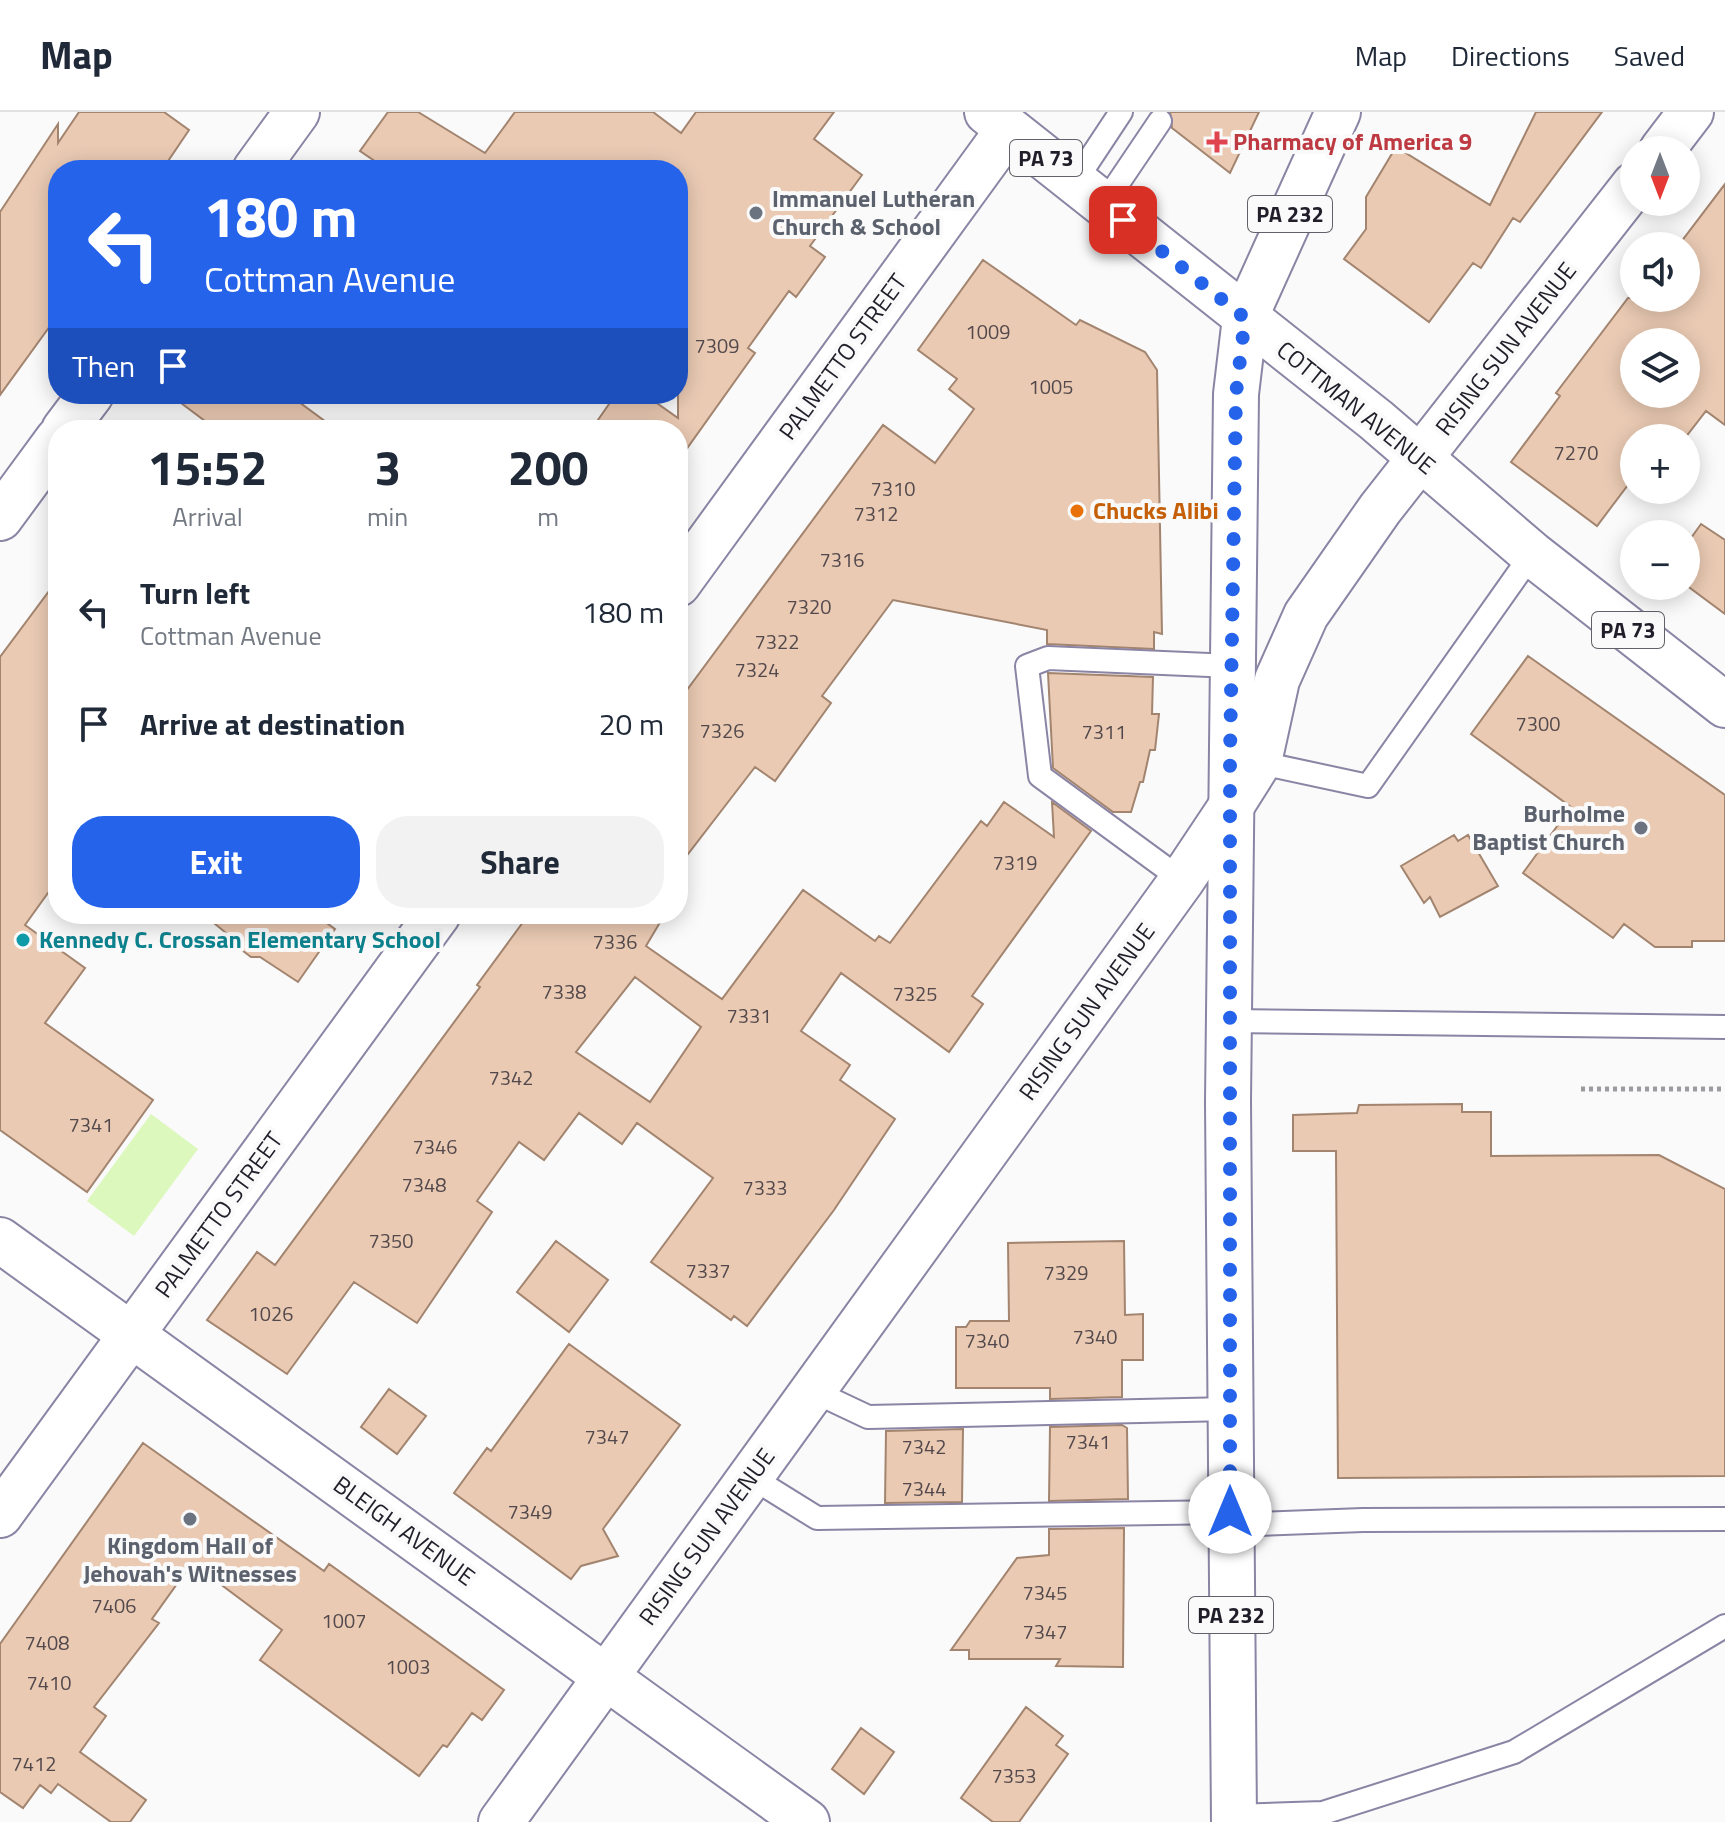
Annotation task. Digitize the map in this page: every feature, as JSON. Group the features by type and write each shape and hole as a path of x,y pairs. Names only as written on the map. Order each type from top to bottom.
{"street":[{"path":"262,160 297,112"},
{"name":"PA 232","path":"1234,1819 1230,1518 1230,808 1244,760 1232,666 1236,394 1245,318 1338,112"},
{"path":"1673,136 1691,112"},
{"name":"COTTMAN AVENUE","path":"1001,119 1421,459 1532,554 1725,705"},
{"name":"PALMETTO STREET","path":"688,570 1001,119"},
{"name":"RISING SUN AVENUE","path":"1244,760 1306,615 1380,509 1620,203"},
{"path":"0,518 48,453"},
{"name":"RISING SUN AVENUE","path":"501,1822 1182,880 1230,808"},
{"name":"PALMETTO STREET","path":"0,1515 431,924"},
{"name":"BLEIGH AVENUE","path":"0,1240 807,1822"}],"lane":[{"path":"1090,192 1121,112"},
{"path":"1090,192 1160,121"},
{"path":"1244,760 1368,786 1532,554"},
{"path":"1182,880 1040,776 1027,666 1048,658 1232,666"},
{"path":"1229,1021 1725,1027"},
{"path":"813,1391 868,1417 1230,1409"},
{"path":"751,1477 817,1518 1725,1519"},
{"path":"1234,1819 1323,1813 1514,1752 1725,1626"}],"path":[{"path":"1581,1089 1725,1089"}],"green space":[{"path":"151,1114 198,1149 134,1236 87,1201"}],"building":[{"path":"79,112 164,112 189,130 169,160 48,160 48,329 0,395 0,212 58,124 58,143"},
{"name":"Immanuel Lutheran Church & School","path":"388,112 418,112 485,153 515,112 653,112 681,133 696,112 834,112 814,139 862,175 810,246 825,257 796,297 789,291 748,348 755,353 688,447 688,420 598,420 609,404 658,404 678,418 678,404 688,404 688,160 373,160 360,151"},
{"name":"Pharmacy of America 9","path":"1170,112 1259,112 1230,173 1172,128"},
{"path":"1536,112 1602,112 1520,222 1513,218 1481,268 1473,263 1429,322 1344,259 1366,229 1366,197 1396,147 1490,205"},
{"path":"1725,184 1725,425 1706,411 1696,424 1620,424 1620,496 1597,526 1511,462 1560,396 1556,393 1620,309 1620,312 1700,312 1700,232 1689,232"},
{"path":"983,260 1076,325 1080,320 1145,352 1157,370 1162,634 1154,632 1154,649 1047,644 1047,630 893,600 822,696 831,703 775,781 755,767 688,854 688,688 883,425 935,463 974,409 949,389 957,379 918,350"},
{"path":"182,404 302,404 323,420 204,420"},
{"path":"1700,525 1725,540 1725,614 1700,595"},
{"path":"48,592 48,893 25,925 85,968 45,1023 153,1100 87,1192 0,1130 0,657"},
{"name":"Burholme Baptist Church","path":"1528,656 1725,795 1725,941 1692,941 1692,947 1655,947 1624,924 1613,938 1523,873 1571,807 1471,734"},
{"path":"1048,673 1153,677 1152,714 1159,714 1155,750 1150,750 1143,782 1140,782 1131,812 1113,812 1053,768"},
{"path":"1004,802 1054,837 1052,802 1091,831 972,996 983,1004 949,1052 841,973 801,1031 850,1065 840,1080 895,1119 834,1210 747,1326 734,1316 731,1320 651,1262 713,1178 637,1123 622,1144 579,1113 544,1160 519,1142 477,1201 492,1212 417,1323 354,1282 287,1374 207,1320 257,1252 275,1265 480,987 477,985 522,924 659,924 646,946 722,999 803,890 875,941 879,936 890,943 981,821 987,826","holes":["635,977 701,1027 650,1102 576,1052"]},
{"path":"1454,835 1458,841 1468,835 1498,886 1440,917 1430,897 1424,903 1401,866"},
{"path":"215,924 328,924 335,929 298,982 260,957 251,957 239,948 237,942"},
{"path":"1462,1104 1462,1112 1491,1112 1491,1156 1659,1155 1725,1189 1725,1476 1338,1478 1336,1151 1293,1151 1293,1115 1357,1113 1359,1105"},
{"path":"556,1241 608,1280 569,1332 517,1292"},
{"path":"1124,1241 1125,1315 1143,1314 1143,1360 1122,1360 1122,1397 1050,1399 1050,1388 956,1388 956,1327 966,1327 970,1321 1009,1321 1008,1243"},
{"path":"569,1344 680,1425 603,1529 618,1556 581,1566 571,1579 454,1493 487,1448 491,1451"},
{"path":"389,1389 426,1416 397,1454 361,1427"},
{"path":"1122,1425 1127,1428 1128,1499 1049,1501 1050,1427"},
{"path":"963,1429 962,1502 885,1503 886,1431"},
{"path":"143,1443 324,1571 329,1564 504,1690 482,1720 472,1713 447,1747 443,1745 419,1776 260,1660 282,1630 192,1563 152,1619 159,1623 94,1707 106,1716 80,1752 146,1800 130,1822 111,1822 58,1784 51,1793 40,1785 23,1808 0,1792 0,1644"},
{"path":"1124,1528 1123,1667 1056,1666 1060,1659 969,1659 969,1650 951,1650 1017,1558 1049,1555 1049,1529"},
{"path":"1026,1707 1063,1736 1056,1745 1068,1754 1019,1822 993,1822 961,1798"},
{"path":"861,1728 894,1752 864,1794 832,1769"}],"place":[{"name":"Pharmacy of America 9","path":"1217,142"},
{"name":"Immanuel Lutheran Church & School","path":"756,213"},
{"name":"Chucks Alibi","path":"1077,511"},
{"name":"Burholme Baptist Church","path":"1641,828"},
{"name":"Kennedy C. Crossan Elementary School","path":"23,940"},
{"name":"Kingdom Hall of Jehovah's Witnesses","path":"190,1519"}],"route":[{"path":"1123,220 1245,318 1236,394 1230,757 1230,1512"}]}
